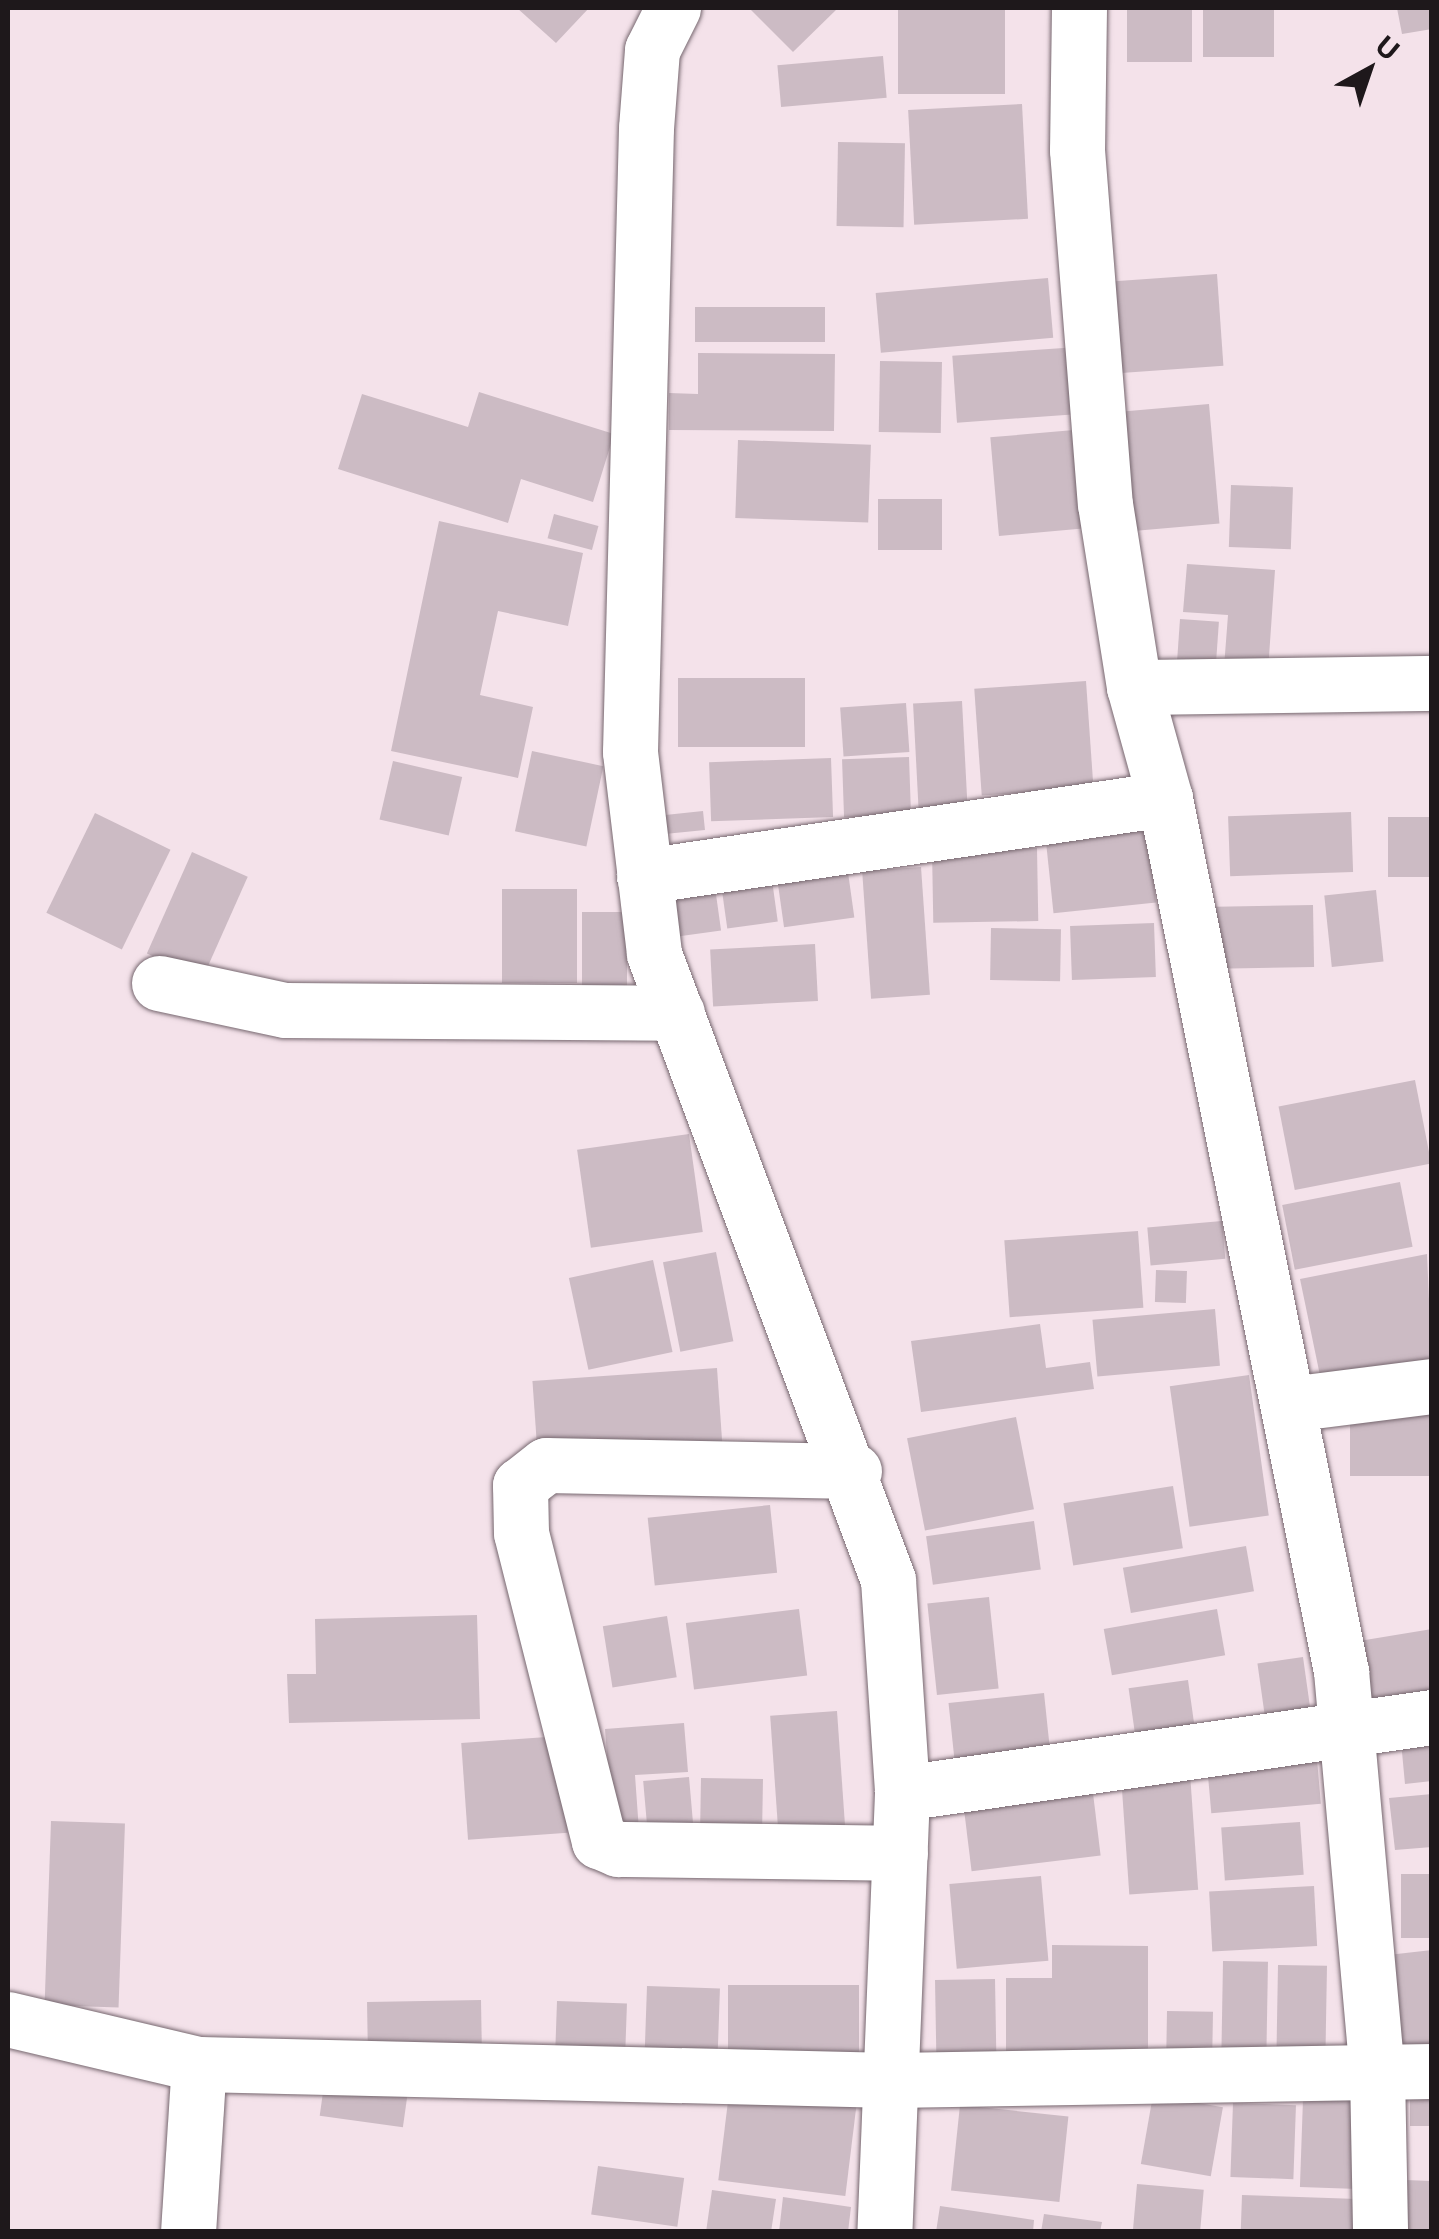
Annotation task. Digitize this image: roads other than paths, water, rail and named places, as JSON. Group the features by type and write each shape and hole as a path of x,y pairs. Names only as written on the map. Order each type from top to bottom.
{"street":[{"path":"673,8 652,50 637,380 630,752 654,954 854,1471 888,1580 902,1792 884,2232"},
{"path":"1079,8 1083,254 1105,504 1134,687 1164,799 1289,1404 1350,1732 1376,2072 1380,2232"},
{"path":"1134,687 1432,683"},
{"path":"644,876 1164,799"},
{"path":"159,982 285,1010 677,1013"},
{"path":"1289,1404 1432,1386"},
{"path":"854,1471 546,1465 520,1486 521,1533 600,1841 618,1850 900,1853"},
{"path":"902,1792 1350,1732 1432,1717"},
{"path":"8,2020 198,2064 892,2080 1432,2071"},
{"path":"188,2232 198,2064"}]}
